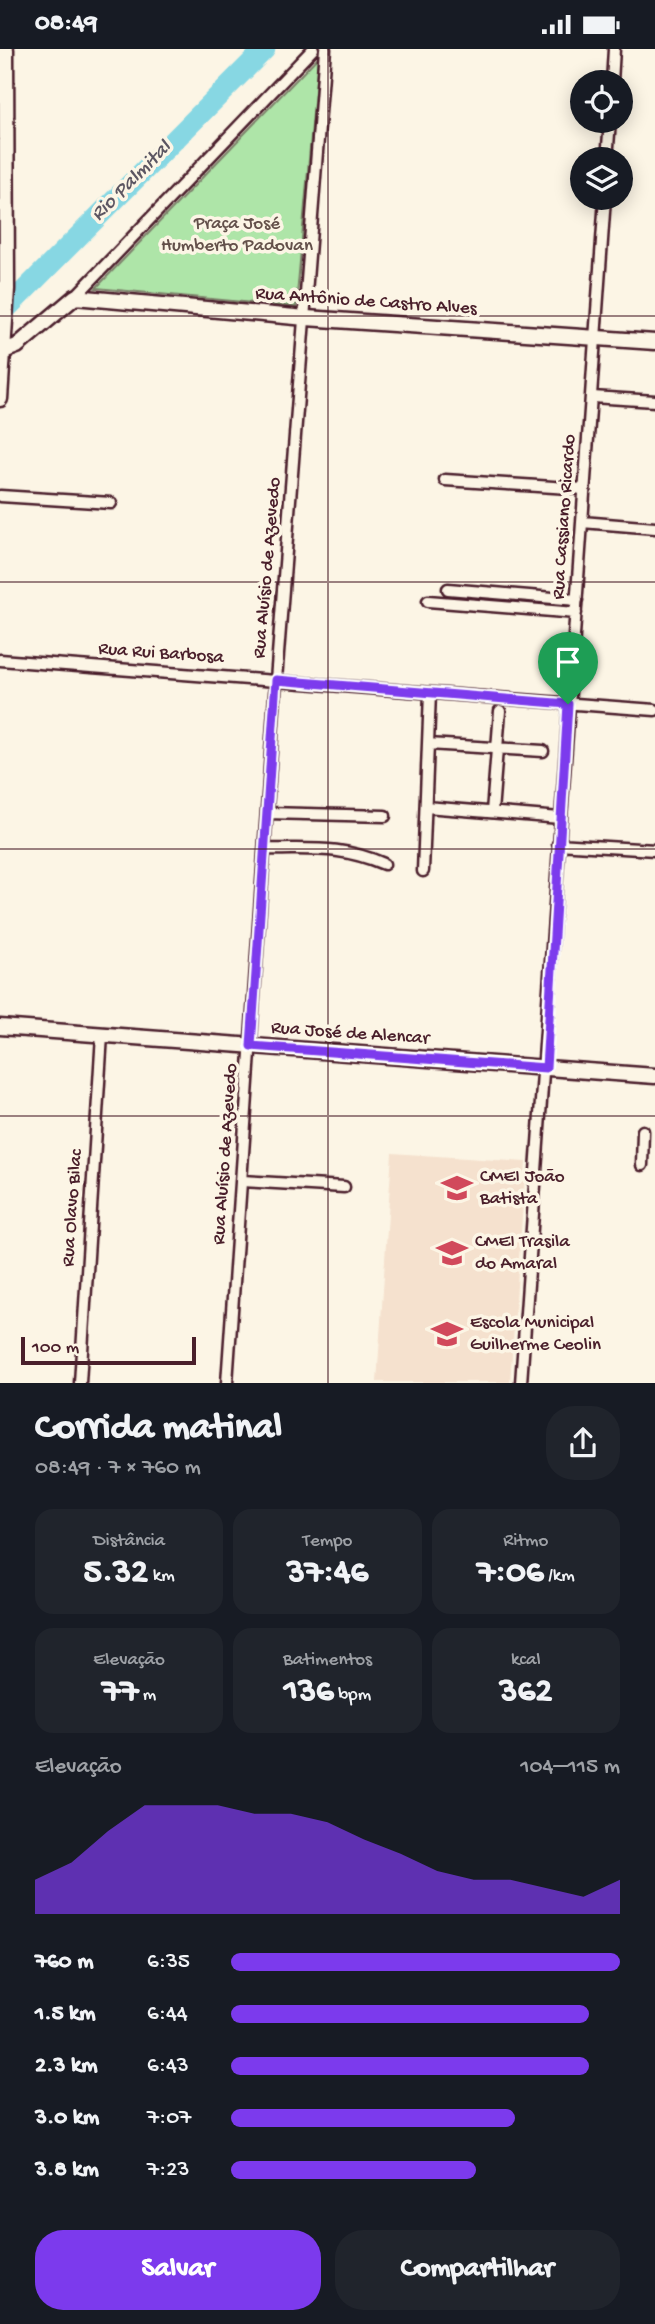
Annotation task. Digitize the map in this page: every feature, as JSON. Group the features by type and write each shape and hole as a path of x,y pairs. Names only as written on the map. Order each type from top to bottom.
{"street":[{"path":"0,399 1,383 10,349 6,329 7,289 4,270 6,49"},
{"path":"10,349 75,297 313,49"},
{"name":"Rua Aluísio de Azevedo","path":"228,1383 276,680 326,49"},
{"path":"613,70 614,49"},
{"name":"Rua Cassiano Ricardo","path":"521,1383 546,1068 558,844 604,210"},
{"name":"Rua Antônio de Castro Alves","path":"75,297 306,318 655,342"},
{"path":"592,397 655,401"},
{"path":"445,481 584,489"},
{"path":"0,496 111,503"},
{"path":"582,522 655,528"},
{"path":"448,589 577,600"},
{"path":"428,601 576,613"},
{"name":"Rua Rui Barbosa","path":"0,660 655,710"},
{"path":"424,871 430,693"},
{"path":"492,812 500,711"},
{"path":"428,744 543,751"},
{"path":"426,807 560,818"},
{"path":"267,813 385,816"},
{"path":"558,844 655,850"},
{"path":"265,849 334,849 355,852 384,864"},
{"name":"Rua José de Alencar","path":"0,1027 655,1076"},
{"name":"Rua Olavo Bilac","path":"80,1383 102,1035"},
{"path":"642,1165 643,1131"},
{"path":"242,1181 344,1187"}],"shaded area":[{"path":"392,1153 526,1162 510,1382 377,1382"}],"green space":[{"name":"Praça José Humberto Padovan","path":"318,57 296,307 96,288"}],"waterway":[{"name":"Rio Palmital","path":"0,315 265,49"}],"place":[{"name":"CMEI João Batista","path":"457,1188"},
{"name":"CMEI Trasila do Amaral","path":"452,1253"},
{"name":"Escola Municipal Guilherme Ceolin","path":"447,1334"}],"route":[{"path":"276,680 568,704 546,1068 251,1046 276,680"}]}
